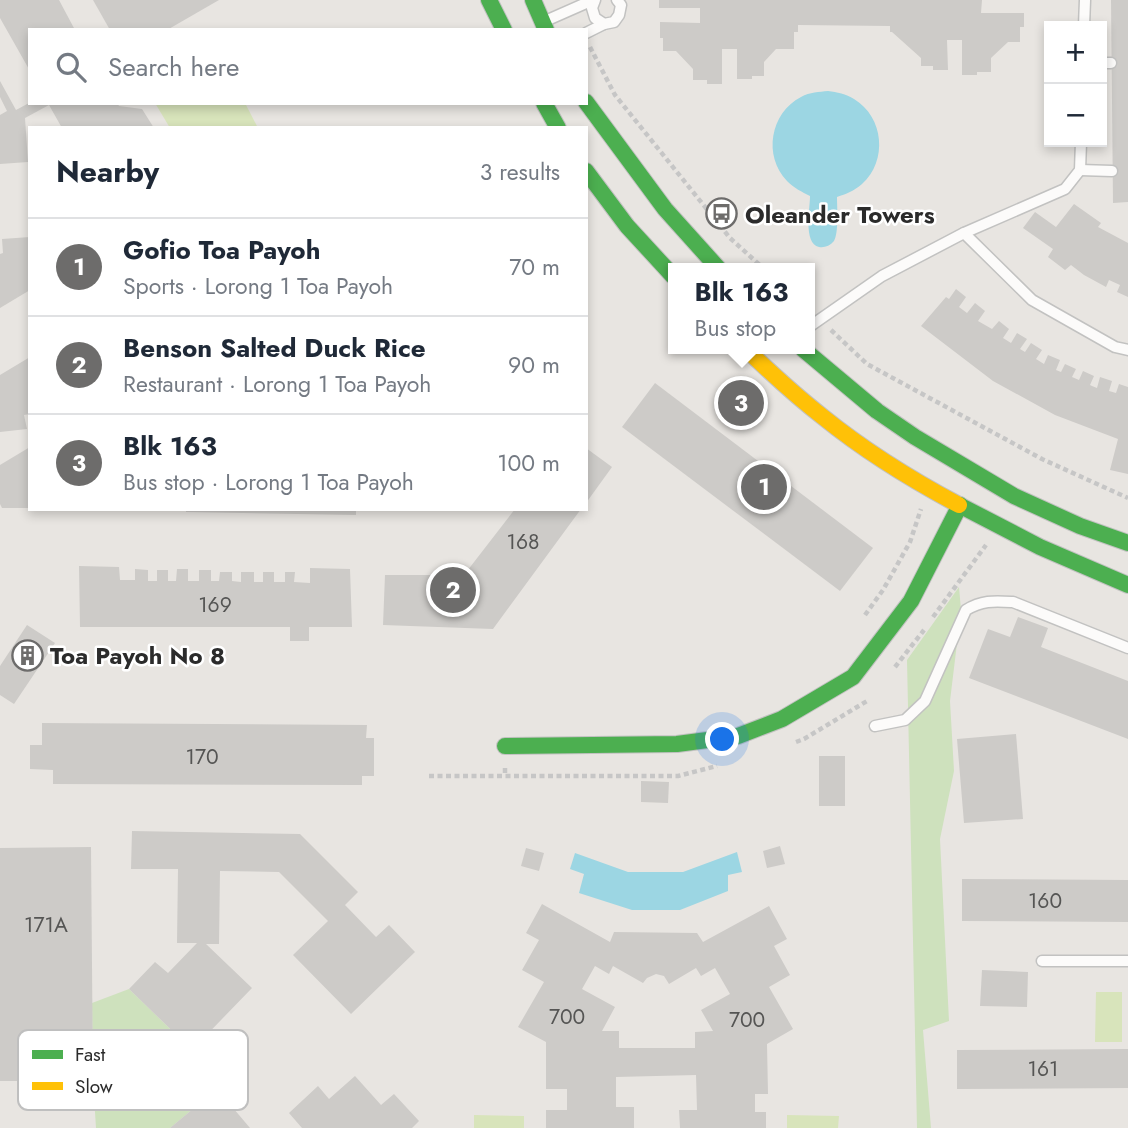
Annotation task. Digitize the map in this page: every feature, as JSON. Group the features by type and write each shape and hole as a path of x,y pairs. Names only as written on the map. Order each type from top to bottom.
{"main road":[{"path":"489,0 503,28"},
{"path":"533,0 545,26"},
{"path":"545,105 557,126"},
{"path":"588,105 664,209 713,263"},
{"path":"592,191 668,271"},
{"path":"752,354 821,416 928,488 1060,557 1128,585"},
{"path":"809,354 877,411 926,444 1014,496 1080,526 1128,543"},
{"path":"505,746 677,744 738,736 782,719 853,677 911,601 960,505"}],"lane":[{"path":"545,26 594,0"},
{"path":"594,0 592,8 595,18 604,24"},
{"path":"1084,21 1085,0"},
{"path":"588,32 614,22 619,15 621,2"},
{"path":"815,322 883,276 964,233 1065,189 1080,170 1081,147"},
{"path":"1080,170 1112,171"},
{"path":"964,233 1032,300 1115,347 1128,350"},
{"path":"875,726 905,720 925,701 966,610 976,603 1013,602 1128,648"},
{"path":"1042,961 1128,961"}],"path":[{"path":"588,44 615,95 730,237 758,263"},
{"path":"815,324 867,364 1042,459 1128,498"},
{"path":"862,620 883,590 910,541 928,488"},
{"path":"429,776 505,776"}],"green space":[{"path":"156,105 246,105 257,126 169,126"},
{"path":"959,587 961,610 950,701 954,771 940,839 949,1021 923,1030 931,1128 917,1128 907,660"},
{"path":"129,989 171,1030 92,1030 92,1003"},
{"path":"1096,992 1122,992 1122,1042 1095,1042"},
{"path":"95,1110 192,1110 170,1128 96,1128"},
{"path":"474,1115 524,1116 524,1128 474,1128"},
{"path":"787,1115 839,1116 838,1128 787,1128"}],"water":[{"path":"828,91 848,96 864,107 877,128 879,152 876,164 862,184 837,197 836,237 831,244 819,247 814,244 809,233 810,196 795,188 779,171 773,136 782,113 791,104 808,94"},
{"path":"737,852 742,872 728,875 728,891 680,910 632,910 579,893 584,874 570,869 575,853 628,872 683,872"}],"building":[{"path":"0,0 59,0 74,28 28,28 28,67 0,18"},
{"path":"93,0 219,0 170,28 109,28"},
{"path":"659,0 982,0 981,13 1024,13 1024,27 1020,27 1020,42 1008,42 991,58 991,72 962,75 962,40 947,40 948,70 933,70 933,66 921,66 921,58 890,32 890,26 798,25 798,32 794,32 794,49 776,49 764,62 764,76 737,79 737,49 722,49 722,84 707,84 707,80 693,80 693,69 676,51 663,51 663,38 660,38 660,22 700,23 700,8 659,8"},
{"path":"1111,0 1128,0 1128,202 1113,203"},
{"path":"0,81 16,110 28,104 49,105 25,118 28,162 0,164 0,115 7,111 0,97"},
{"path":"49,105 118,105 142,109 153,126 61,126"},
{"path":"1074,204 1101,223 1098,227 1128,243 1128,297 1117,292 1120,285 1109,280 1106,287 1071,265 1065,270 1048,257 1053,249 1023,228 1035,212 1056,227"},
{"path":"28,237 28,291 0,308 0,254 3,253 2,239"},
{"path":"956,289 966,297 959,307 967,313 975,303 985,311 978,321 992,329 999,321 1009,329 1003,338 1011,343 1017,333 1027,339 1020,349 1025,352 1031,343 1042,350 1036,359 1044,364 1048,355 1060,360 1056,370 1061,372 1065,364 1076,369 1072,377 1079,380 1083,371 1094,376 1090,385 1097,388 1100,377 1112,381 1109,391 1116,393 1119,384 1128,387 1128,474 1110,470 1118,439 1055,415 993,381 921,326"},
{"path":"28,358 28,414 24,415 27,429 0,432 0,375"},
{"path":"655,383 873,548 840,591 622,427"},
{"path":"28,448 28,508 2,508 0,465"},
{"path":"588,449 612,467 588,500"},
{"path":"356,511 356,515 186,512"},
{"path":"513,511 580,511 493,629 383,625 385,575 464,575"},
{"path":"79,566 119,567 120,580 135,580 135,569 148,570 148,581 157,581 157,570 168,570 168,581 176,581 177,569 188,569 188,581 199,581 199,570 211,570 211,581 219,581 220,572 232,572 232,581 241,582 241,572 254,572 254,582 263,582 263,572 274,572 274,582 285,582 285,572 295,572 294,582 310,583 310,568 350,569 352,627 309,627 309,641 290,641 290,627 80,627"},
{"path":"1018,617 1048,628 1041,647 1128,681 1128,739 969,678 988,629 1010,637"},
{"name":"Toa Payoh No 8","path":"27,625 55,643 14,704 0,695 0,666"},
{"path":"42,723 367,725 366,738 374,738 374,776 362,776 362,785 53,784 53,770 30,769 30,745 42,745"},
{"path":"1016,734 1023,819 964,823 957,739"},
{"path":"819,756 845,756 845,806 819,806"},
{"path":"641,781 669,782 668,803 641,802"},
{"path":"132,831 300,834 358,892 345,905 376,937 389,925 415,952 351,1014 293,955 328,921 279,872 220,871 219,944 206,944 252,988 211,1030 171,1030 129,989 155,962 168,973 197,943 177,943 178,869 131,869"},
{"path":"780,846 785,864 767,868 763,851"},
{"path":"91,847 93,1030 18,1030 18,1081 0,1081 0,848"},
{"path":"526,848 544,853 539,871 521,866"},
{"path":"962,879 1128,880 1128,922 962,921"},
{"path":"542,904 610,942 614,932 697,933 703,942 769,906 787,939 774,946 790,975 769,987 793,1029 767,1044 768,1094 755,1094 755,1112 766,1112 766,1128 680,1128 679,1110 697,1110 696,1075 616,1077 616,1107 634,1107 634,1128 546,1128 546,1110 567,1110 567,1089 546,1089 546,1042 518,1027 544,982 522,970 539,940 526,933","holes":["595,966 609,974 613,966 643,983 656,974 664,976 669,984 696,968 701,976 715,968 730,994 701,1010 713,1031 695,1032 695,1048 619,1048 619,1031 602,1031 615,1007 582,989"]},
{"path":"982,970 1028,972 1027,1007 980,1006"},
{"path":"1128,1049 1128,1088 957,1089 957,1050"},
{"path":"355,1076 381,1105 394,1094 419,1121 412,1128 302,1128 289,1113 318,1086 329,1099"},
{"path":"192,1110 235,1110 250,1128 170,1128"}],"traffic: fast":[{"path":"489,0 503,28"},
{"path":"533,0 545,28"},
{"path":"545,105 557,126"},
{"path":"588,105 665,209 714,263"},
{"path":"588,174 627,226 668,271"},
{"path":"809,354 877,411 1014,496 1080,526 1128,543"},
{"path":"959,505 1040,547 1128,585"},
{"path":"505,746 677,744 738,736 782,719 853,677 911,601 960,505"}],"traffic: slow":[{"path":"751,354 803,401 855,442 959,505"}],"place":[{"name":"Oleander Towers","path":"722,214"},
{"name":"Blk 163","path":"741,403"},
{"name":"Gofio Toa Payoh","path":"764,487"},
{"name":"Benson Salted Duck Rice","path":"453,590"},
{"name":"Toa Payoh No 8","path":"27,655"}]}
